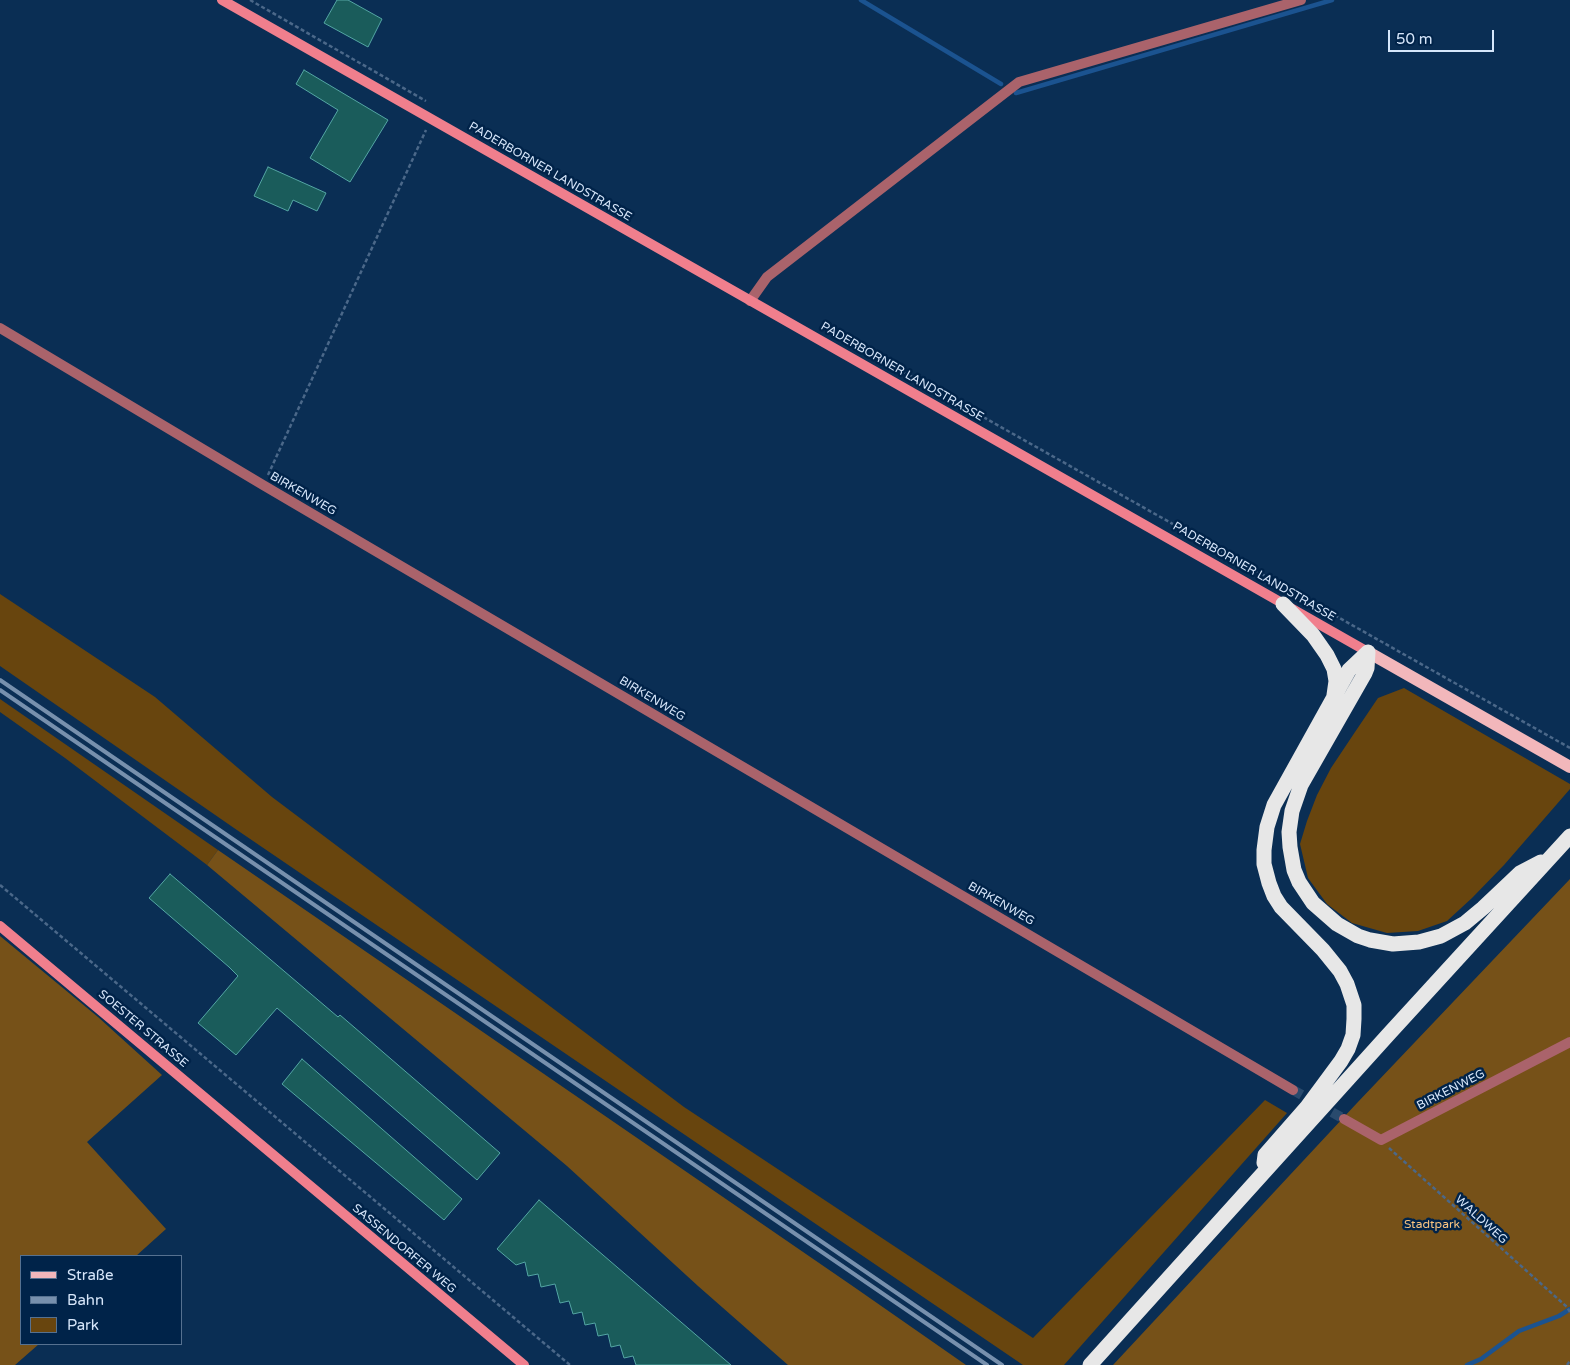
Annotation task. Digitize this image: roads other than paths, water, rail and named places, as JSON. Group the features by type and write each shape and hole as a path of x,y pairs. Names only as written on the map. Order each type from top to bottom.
{"highway":[{"path":"1283,604 1313,635 1327,655 1334,670 1336,681 1334,698"},
{"path":"1264,1173 1265,1155 1307,1107 1332,1075 1348,1049 1353,1035 1354,1019 1354,1005 1347,984 1333,962 1281,907 1269,884 1264,864 1265,838 1270,816 1278,799 1349,670 1368,652"},
{"path":"1368,652 1365,673 1301,785 1292,810 1289,832 1294,870 1299,882 1313,903 1333,921 1358,936 1393,944 1419,942 1442,936 1465,923 1520,873 1550,858"},
{"path":"1090,1365 1570,836"}],"main road":[{"name":"PADERBORNER LANDSTRASSE","path":"222,0 1570,767"},
{"name":"SOESTER STRASSE","path":"0,926 269,1151"},
{"name":"SASSENDORFER WEG","path":"269,1151 524,1365"}],"street":[{"path":"750,301 767,277 1019,82 1301,0"},
{"name":"BIRKENWEG","path":"0,328 263,485 1293,1090"},
{"name":"BIRKENWEG","path":"1344,1119 1380,1140 1570,1042"}],"waterway":[{"path":"861,0 1001,84"},
{"path":"1016,93 1332,0"},
{"path":"1467,1365 1481,1359 1519,1331 1559,1316 1570,1309"}],"tunnel":[{"path":"1293,1090 1344,1119"}],"railway":[{"path":"0,680 1002,1365"},
{"path":"0,690 987,1365"}],"park label":[{"name":"Stadtpark","path":"1432,1225"}]}
